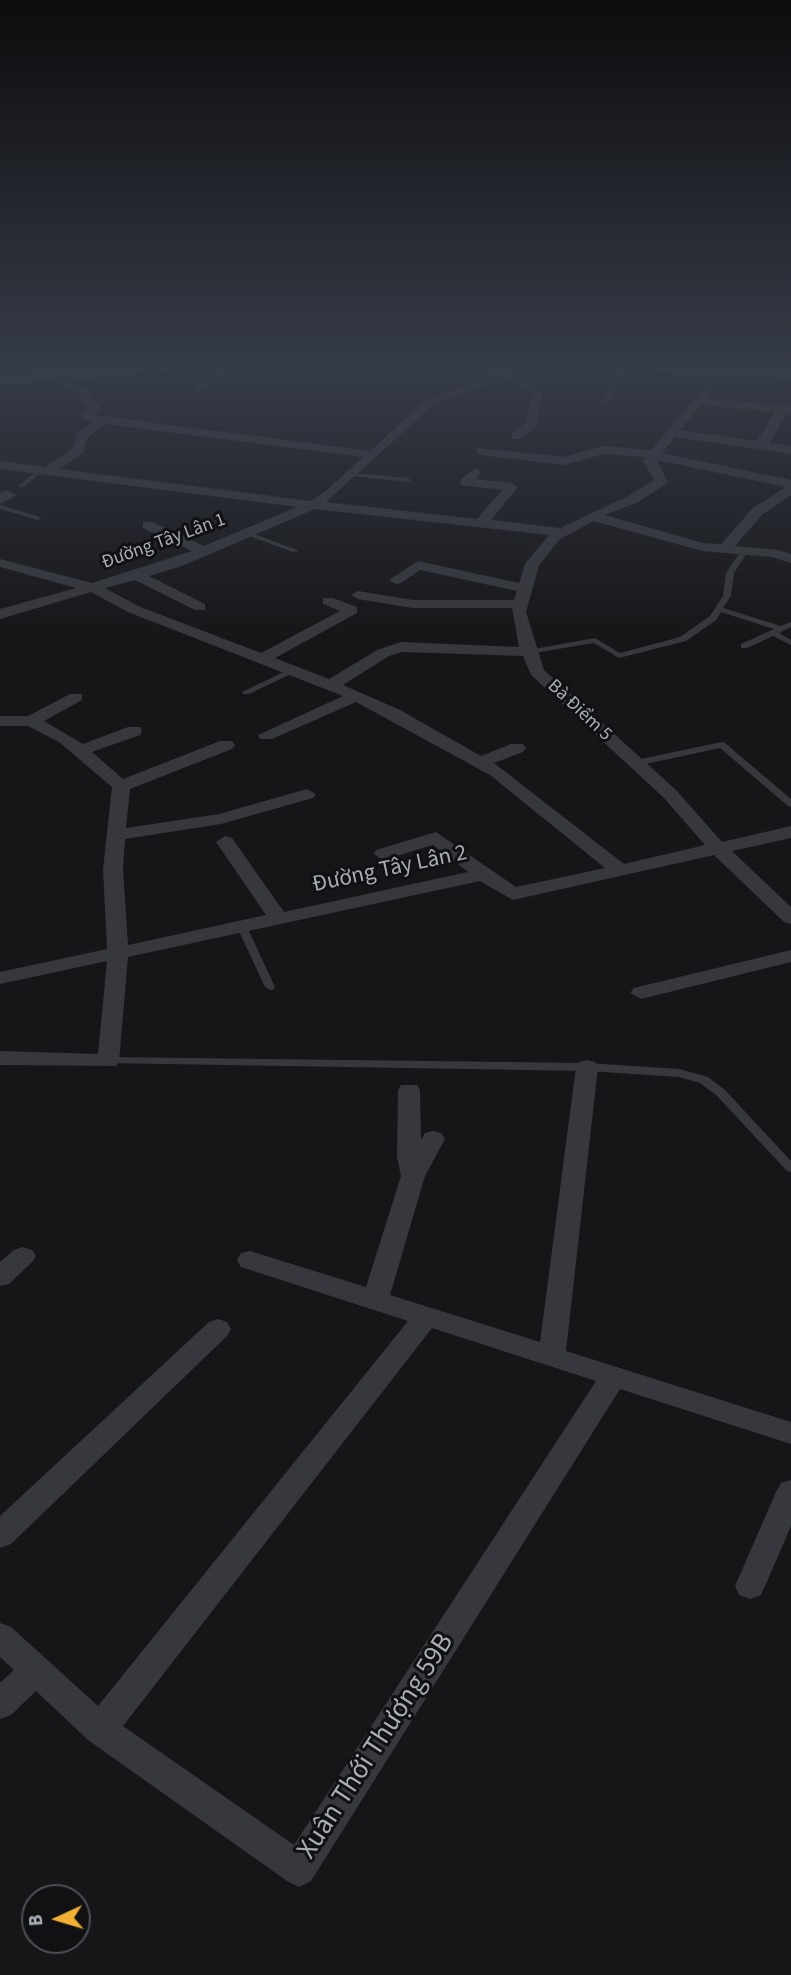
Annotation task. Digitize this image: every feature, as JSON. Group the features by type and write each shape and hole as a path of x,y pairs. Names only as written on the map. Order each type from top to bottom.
{"street":[{"path":"44,471 64,459"},
{"name":"Đường Tây Lân 1","path":"0,614 137,575 313,505 369,459"},
{"path":"550,459 570,459"},
{"name":"Bà Điểm 5","path":"650,459 661,481 633,499 592,516 555,536 532,564 518,612 528,652 537,672 670,794 717,847 791,918"},
{"path":"676,459 791,486"},
{"path":"0,465 313,505 563,532"},
{"path":"475,472 467,482 511,487 481,523"},
{"path":"724,549 758,511 791,486"},
{"path":"592,516 702,547 791,559"},
{"path":"148,525 203,551"},
{"path":"0,563 94,588 134,609 356,695 480,762 533,800 620,870"},
{"path":"396,580 418,565 524,597"},
{"path":"137,575 200,607"},
{"path":"358,595 413,604 524,597"},
{"path":"262,659 352,610 328,601"},
{"path":"331,685 383,653 401,647 528,652"},
{"path":"267,735 356,695"},
{"path":"31,721 76,697"},
{"path":"0,721 31,721 65,738 121,786"},
{"path":"80,751 134,731"},
{"path":"121,786 226,745"},
{"path":"480,762 517,748"},
{"path":"0,1058 108,1061 118,955 113,869 121,786"},
{"path":"118,835 221,819 307,794"},
{"name":"Đường Tây Lân 2","path":"0,978 118,955 483,875 513,894 791,832"},
{"path":"383,854 436,838 483,875"},
{"path":"225,842 279,919"},
{"path":"641,993 791,956"},
{"path":"552,1356 587,1067"},
{"path":"409,1090 409,1157 413,1177"},
{"path":"374,1300 413,1177 433,1139"},
{"path":"0,1277 23,1256"},
{"path":"250,1260 791,1433"},
{"path":"100,1729 427,1316"},
{"path":"0,1535 218,1329"},
{"name":"Xuân Thới Thượng 59B","path":"0,1637 100,1729 299,1869 614,1376"},
{"path":"750,1586 791,1492"},
{"path":"0,1704 37,1670"}],"lane":[{"path":"21,485 44,471"},
{"path":"352,475 408,480"},
{"path":"2,500 37,517"},
{"path":"246,533 295,551"},
{"path":"528,652 595,640 619,656 683,639 713,618 727,596 730,573 744,551"},
{"path":"719,609 776,630 791,643"},
{"path":"744,646 791,624"},
{"path":"246,692 293,671"},
{"path":"636,763 722,745 791,804"},
{"path":"242,927 270,987"},
{"path":"108,1061 587,1067 679,1073 705,1080 735,1107 791,1168"}]}
